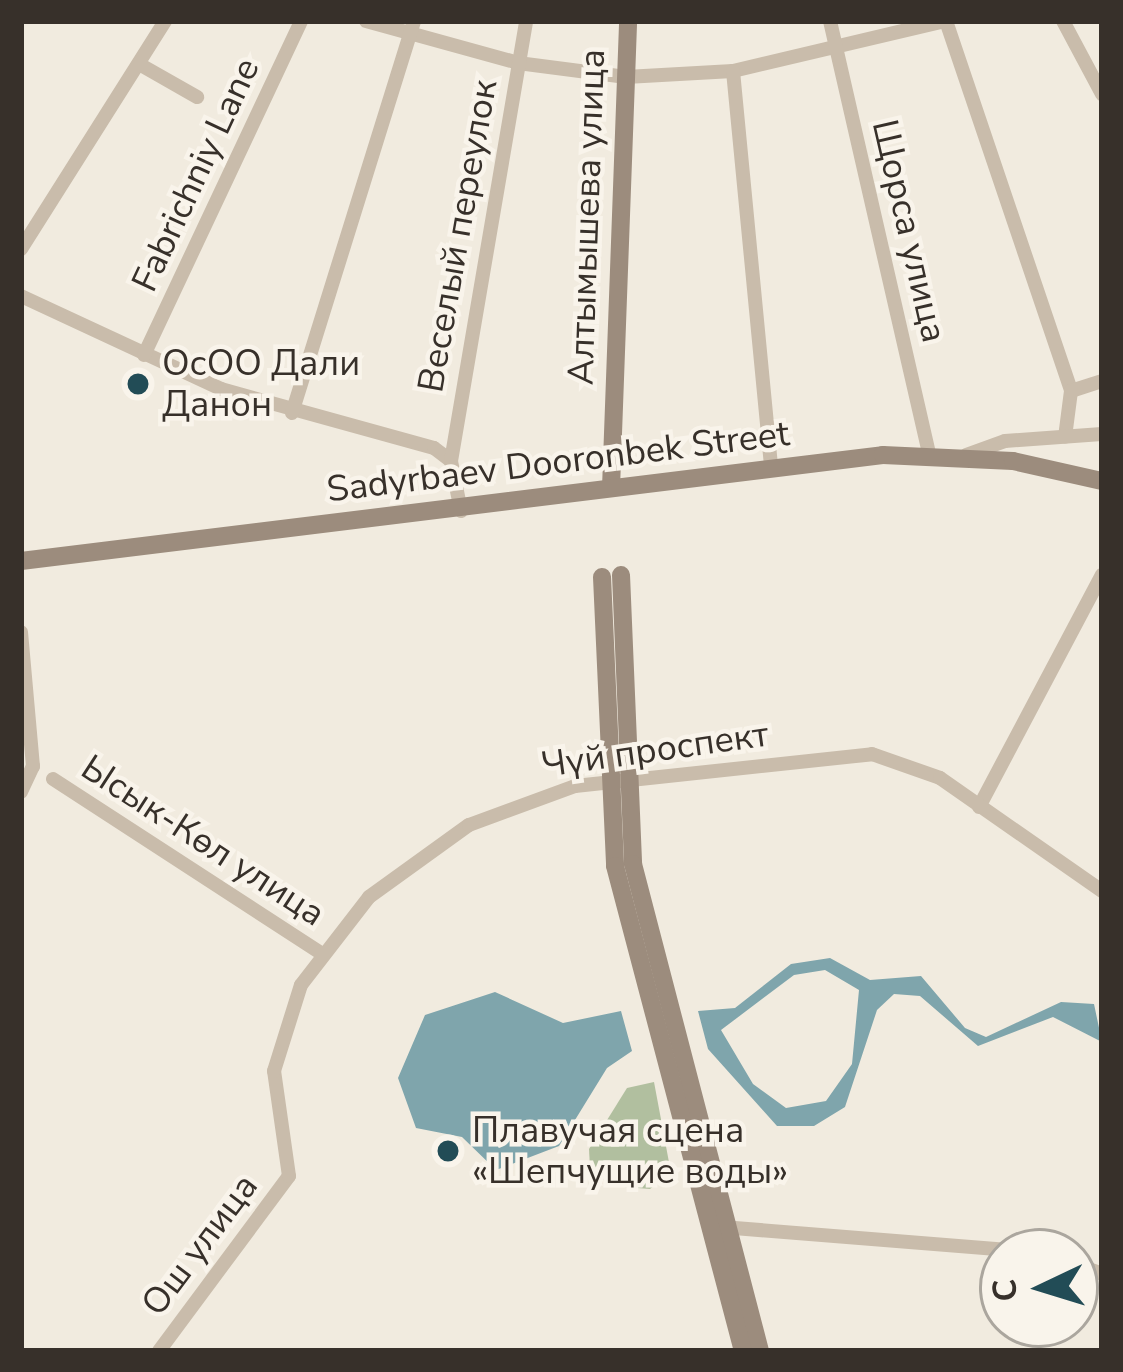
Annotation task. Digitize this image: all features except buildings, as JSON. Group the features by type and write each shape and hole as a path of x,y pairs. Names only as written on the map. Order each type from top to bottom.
{"main road":[{"name":"Алтымышева улица","path":"610,488 628,21"},
{"name":"Sadyrbaev Dooronbek Street","path":"21,561 461,512 771,468 928,454 964,456 1102,482"},
{"path":"611,576 619,779 615,866 760,1351"},
{"path":"720,1228 743,1351"}],"street":[{"path":"21,249 166,21"},
{"name":"Fabrichniy Lane","path":"145,355 301,21"},
{"path":"367,21 408,38 518,63 626,77 733,71 838,52 945,21 1071,392 1065,437"},
{"path":"292,413 414,21"},
{"name":"Веселый переулок","path":"451,461 526,21"},
{"name":"Щорса улица","path":"830,21 928,454"},
{"path":"1063,21 1102,94"},
{"path":"139,64 197,97"},
{"path":"733,71 771,468"},
{"path":"21,296 145,355 292,413 451,461 461,512"},
{"path":"1071,392 1102,381"},
{"path":"964,456 1102,434"},
{"path":"979,807 1102,575"},
{"path":"21,632 33,766 21,792"},
{"name":"Чүй проспект","path":"290,1176 274,1071 321,952 369,897 446,838 546,793 619,779 872,754 924,769 1102,891"},
{"name":"Ысык-Көл улица","path":"53,779 321,952"},
{"name":"Ош улица","path":"159,1351 290,1176"},
{"path":"720,1228 979,1248"}],"green space":[{"path":"654,1082 671,1173 650,1189 611,1186 590,1168 589,1149 627,1088"}],"water":[{"path":"830,958 870,980 921,976 965,1028 986,1037 1061,1002 1094,1004 1102,1042 1053,1017 978,1046 920,996 894,994 877,1010 845,1107 814,1126 777,1126 708,1049 698,1011 735,1008 791,964","holes":["825,970 859,990 852,1064 826,1101 786,1108 753,1084 721,1030 794,975"]},
{"path":"495,992 563,1023 621,1011 632,1051 607,1068 559,1146 496,1170 462,1137 416,1128 398,1078 425,1015"}],"place":[{"name":"ОсОО Дали Данон","path":"138,384"},
{"name":"Плавучая сцена «Шепчущие воды»","path":"448,1151"}]}
